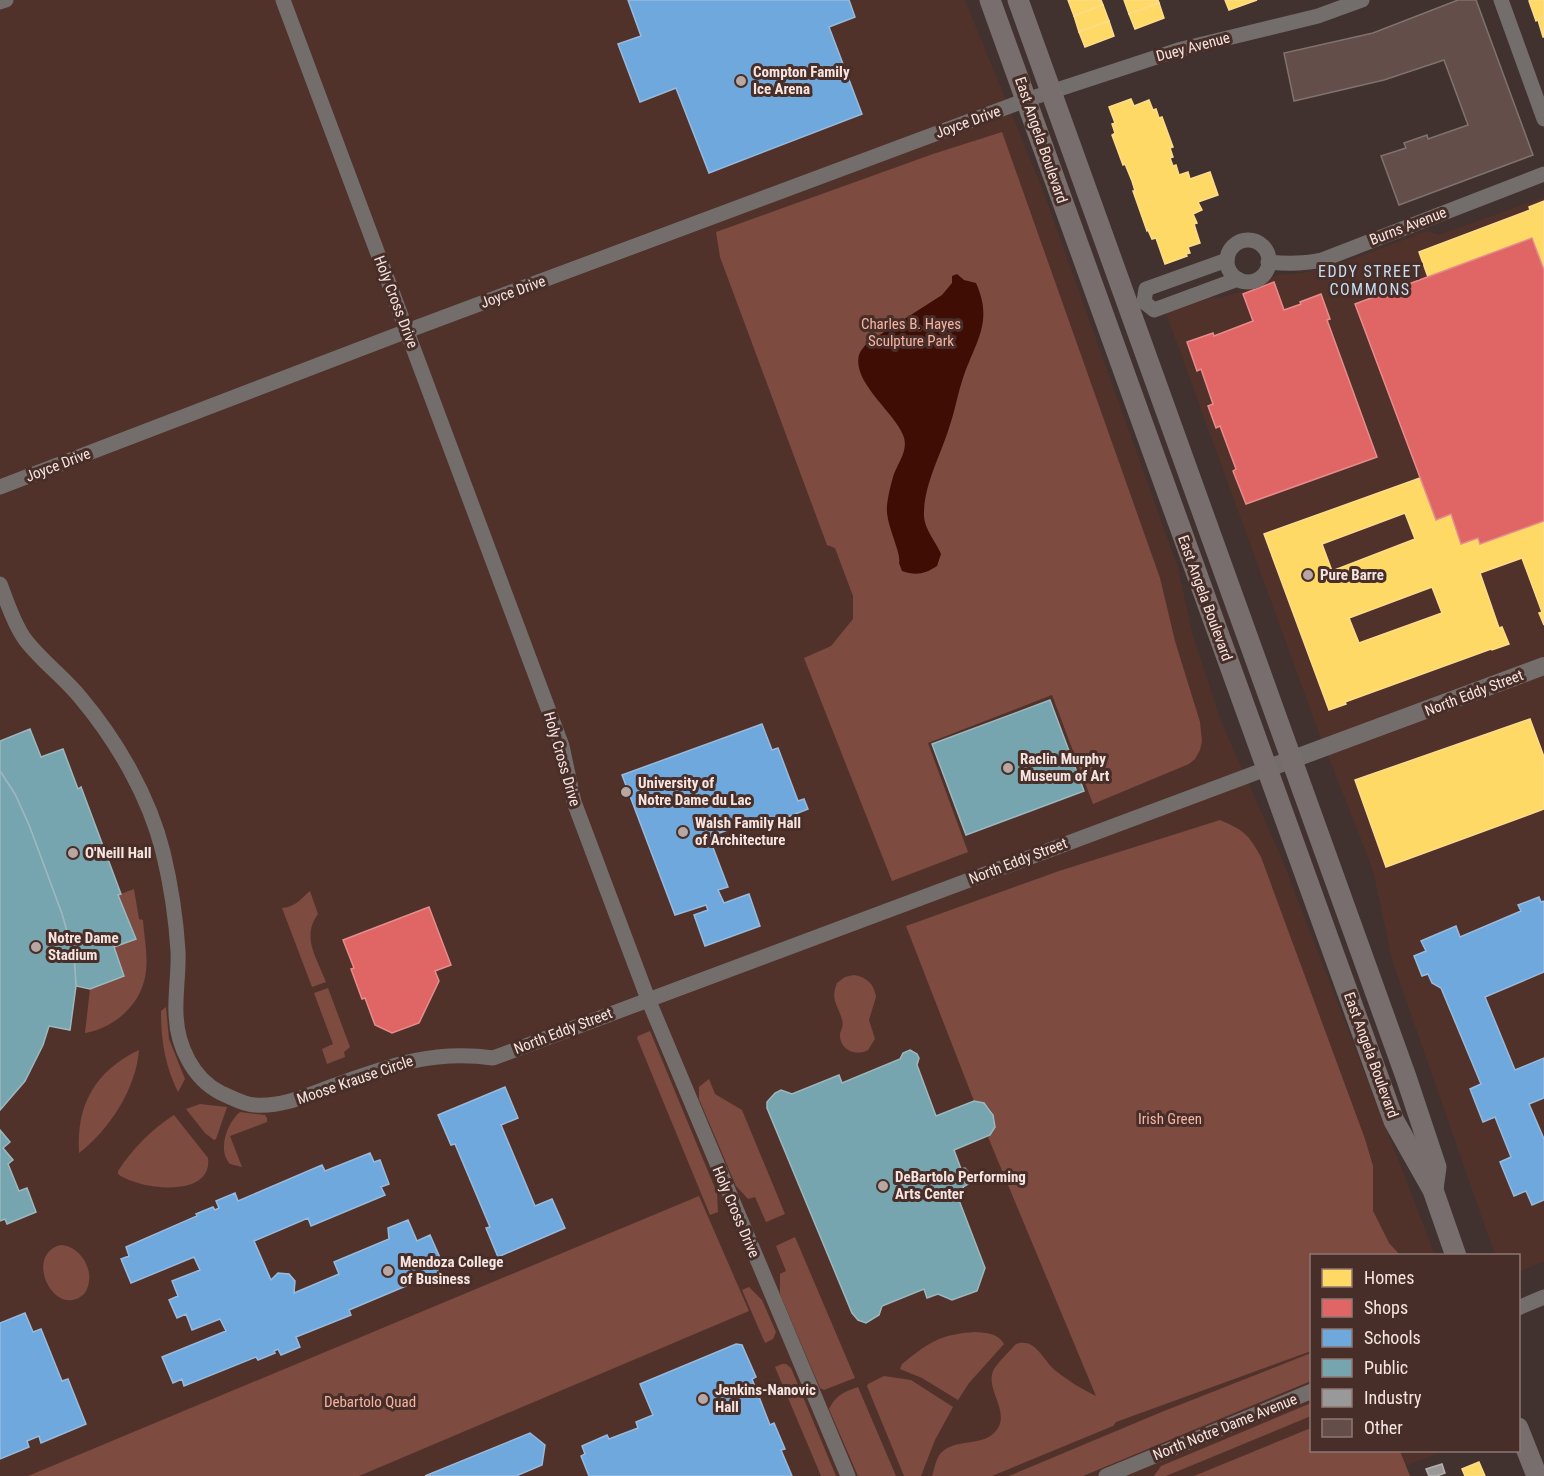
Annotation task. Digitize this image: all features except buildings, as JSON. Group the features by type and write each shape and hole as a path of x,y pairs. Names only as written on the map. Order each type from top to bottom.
{"main road":[{"name":"East Angela Boulevard","path":"990,0 1394,1121 1433,1190 1455,1254"},
{"name":"East Angela Boulevard","path":"1018,0 1136,304 1293,761 1406,1077 1436,1167 1433,1190"},
{"path":"1520,1433 1537,1476"}],"street":[{"path":"0,2 6,0"},
{"name":"Holy Cross Drive","path":"283,0 562,746 574,802 648,999 848,1476"},
{"name":"Duey Avenue","path":"1026,100 1178,50 1310,18 1345,3 1362,0"},
{"path":"1501,0 1544,119"},
{"name":"Joyce Drive","path":"0,487 407,331 1026,100"},
{"name":"Burns Avenue","path":"1268,262 1286,264 1322,260 1544,174"},
{"path":"1246,240 1257,242 1262,246 1268,256 1268,262 1264,273 1255,280 1243,281 1230,271 1227,260 1235,244 1246,240"},
{"path":"1227,260 1146,289 1136,304 1154,310 1238,279"},
{"name":"Moose Krause Circle","path":"0,584 16,625 24,637 81,698 116,745 152,820 162,850 176,923 178,1033 185,1052 200,1078 209,1086 254,1106 290,1102 391,1065 418,1058 473,1055 493,1058"},
{"name":"North Eddy Street","path":"493,1058 1544,666"},
{"path":"1520,1307 1544,1297"},
{"name":"North Notre Dame Avenue","path":"1106,1476 1310,1391"}],"shaded area":[{"name":"University of Notre Dame du Lac","path":"0,0 965,0 1042,188 1178,568 1193,636 1221,721 1282,859 1435,1254 1310,1254 1310,1452 1442,1452 1406,1466 1410,1476 0,1476"},
{"path":"1544,197 1544,1261 1520,1272 1520,1254 1495,1254 1392,960 1373,870 1316,725 1166,313 1212,297 1220,298 1250,289 1277,275 1303,273 1340,264 1427,231 1439,235"},
{"path":"957,274 964,280 976,283 981,296 983,319 924,505 924,517 928,531 941,554 937,566 916,574 902,571 887,513 891,485 901,460 905,440 898,426 867,386 859,365 859,355 867,343 942,295 952,283 952,276"}],"green space":[{"name":"Charles B. Hayes Sculpture Park","path":"1002,132 1160,578 1175,641 1200,722 1202,741 1195,759 1189,764 1093,804 1052,695 928,743 968,852 892,881 804,658 831,646 853,619 853,596 835,548 827,545 720,257 716,232 933,154"},
{"name":"Irish Green","path":"1220,820 1235,827 1253,843 1261,857 1365,1139 1373,1166 1373,1211 1389,1243 1399,1254 1310,1254 1310,1351 1116,1422 1113,1426 992,1476 932,1476 940,1454 954,1445 986,1438 998,1428 1001,1413 992,1384 992,1376 996,1366 1016,1344 1029,1344 1034,1347 1056,1371 1075,1385 1096,1396 988,1137 994,1123 991,1110 984,1103 974,1101 906,926 1059,871"},
{"path":"134,889 139,919 143,920 146,945 144,983 133,1003 117,1020 85,1033 90,989 124,976 114,947 136,938 118,895"},
{"path":"310,891 318,914 311,931 312,948 326,982 312,987 282,908 294,904"},
{"path":"854,975 863,977 869,982 874,988 876,997 869,1020 875,1039 868,1050 858,1053 849,1051 840,1040 843,1022 834,998 837,983 845,977"},
{"path":"328,988 350,1047 344,1052 345,1057 327,1064 322,1049 333,1044 314,993"},
{"path":"166,1007 169,1039 185,1079 178,1092 167,1063 163,1043 161,1011"},
{"path":"650,1031 717,1193 718,1212 710,1215 637,1038"},
{"path":"139,1050 133,1079 119,1108 101,1133 79,1153 81,1120 91,1091 111,1068"},
{"path":"709,1079 715,1094 742,1110 785,1214 766,1222 755,1197 748,1199 736,1186 699,1099 699,1087"},
{"path":"200,1104 227,1107 214,1140 205,1133 186,1109"},
{"path":"240,1112 265,1115 267,1118 267,1122 230,1136 242,1167 230,1164 224,1152 225,1137 231,1123"},
{"path":"174,1115 208,1158 206,1171 199,1180 187,1185 157,1187 128,1180 118,1174 136,1147"},
{"name":"Debartolo Quad","path":"699,1196 749,1311 359,1476 28,1476"},
{"path":"795,1237 855,1378 824,1390 820,1388 780,1294 780,1274 786,1271 776,1246"},
{"path":"61,1245 74,1249 84,1259 89,1272 86,1291 76,1299 66,1300 57,1296 45,1279 43,1268 45,1258 50,1250"},
{"path":"749,1287 762,1300 776,1332 773,1339 765,1343 742,1290"},
{"path":"975,1332 995,1336 1004,1344 969,1383 958,1400 922,1378 900,1369 902,1364 919,1350 943,1337"},
{"path":"1310,1353 1310,1381 1083,1476 1009,1476"},
{"path":"782,1364 791,1368 836,1476 821,1476 775,1367"},
{"path":"884,1376 911,1380 953,1407 935,1440 921,1476 904,1476 867,1386"},
{"path":"858,1387 896,1476 858,1476 829,1409 841,1395"},
{"path":"1310,1403 1310,1416 1166,1476 1154,1476 1161,1466"},
{"path":"1310,1428 1310,1452 1400,1452 1410,1476 1194,1476"}],"place":[{"name":"Compton Family Ice Arena","path":"741,81"},
{"name":"Pure Barre","path":"1308,575"},
{"name":"Raclin Murphy Museum of Art","path":"1008,768"},
{"name":"University of Notre Dame du Lac","path":"626,792"},
{"name":"Walsh Family Hall of Architecture","path":"683,832"},
{"name":"O'Neill Hall","path":"73,853"},
{"name":"Notre Dame Stadium","path":"36,947"},
{"name":"DeBartolo Performing Arts Center","path":"883,1186"},
{"name":"Mendoza College of Business","path":"388,1271"},
{"name":"Jenkins-Nanovic Hall","path":"703,1399"}],"district":[{"name":"EDDY STREET COMMONS","path":"1370,280"}]}
